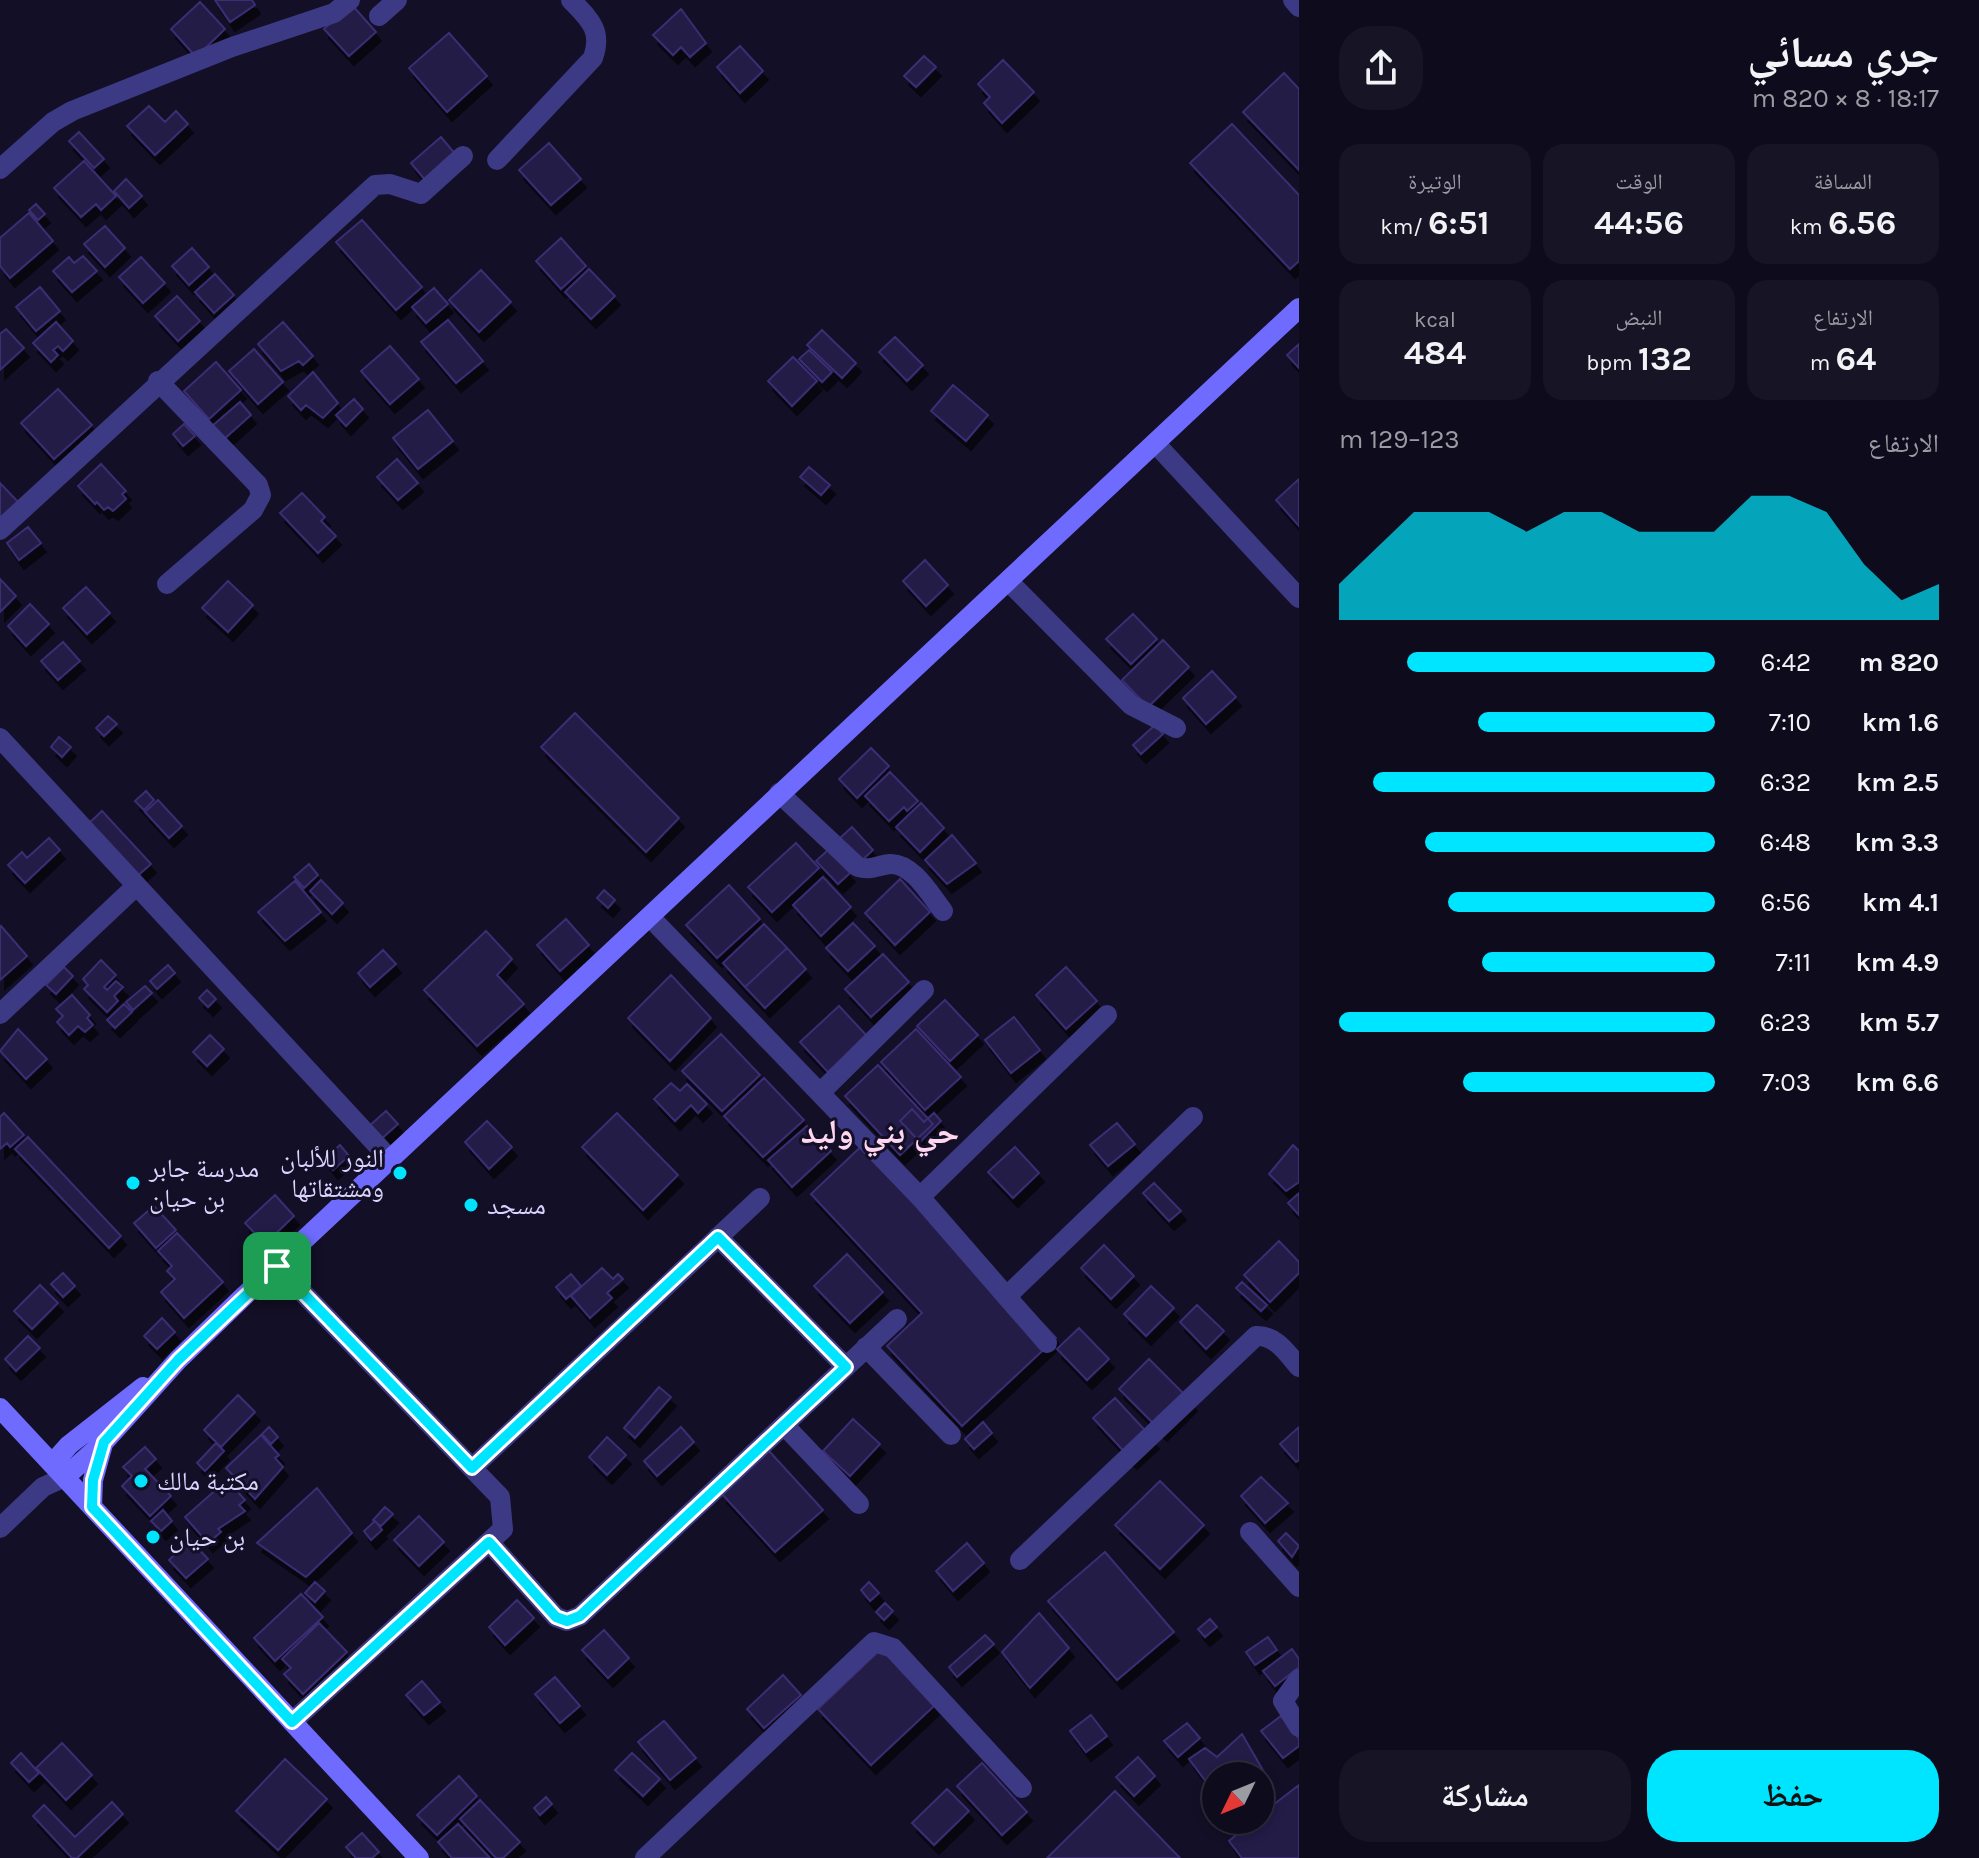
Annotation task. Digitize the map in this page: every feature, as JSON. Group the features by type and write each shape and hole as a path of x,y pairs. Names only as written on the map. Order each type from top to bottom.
{"main road":[{"path":"58,1470 1299,308"},
{"path":"0,1408 419,1858"},
{"path":"33,1443 97,1435"},
{"path":"92,1507 97,1435"}],"street":[{"path":"0,169 53,122 72,111 232,47 334,13 350,0"},
{"path":"379,16 397,0"},
{"path":"497,160 593,58 598,45 594,23 571,0"},
{"path":"1293,0 1299,7"},
{"path":"0,530 158,381 375,185 390,184 421,194 463,156"},
{"path":"158,381 258,485 261,495 253,510 167,584"},
{"path":"1155,443 1299,598"},
{"path":"1008,581 1131,705 1176,728"},
{"path":"0,738 390,1159"},
{"path":"779,793 858,867 875,868 893,864 905,868 943,911"},
{"path":"0,1014 135,887"},
{"path":"650,917 920,1197 1047,1343"},
{"path":"821,1092 924,990"},
{"path":"920,1197 1107,1015"},
{"path":"1007,1296 1193,1117"},
{"path":"472,1468 760,1198"},
{"path":"718,1237 846,1367"},
{"path":"277,1266 500,1497 503,1529 292,1722"},
{"path":"489,1542 556,1617 567,1621 580,1616 897,1319"},
{"path":"1020,1560 1256,1336 1266,1335 1275,1341 1299,1367"},
{"path":"866,1347 951,1435"},
{"path":"784,1425 859,1504"},
{"path":"0,1528 58,1470"},
{"path":"1250,1532 1299,1587"},
{"path":"645,1858 874,1642 893,1648 1022,1788"},
{"path":"1299,1679 1283,1701 1299,1727"}],"building":[{"path":"215,0 252,0 255,5 230,22"},
{"path":"200,2 225,29 196,57 171,29"},
{"path":"352,5 376,32 349,56 324,29"},
{"path":"681,9 706,43 690,57 681,47 673,55 653,35"},
{"path":"449,33 487,76 447,112 409,68"},
{"path":"740,46 763,71 740,93 717,67"},
{"path":"924,56 936,67 916,87 904,76"},
{"path":"1003,60 1034,92 1002,123 984,103 990,97 978,84"},
{"path":"1284,73 1299,89 1299,170 1243,112"},
{"path":"149,106 165,122 176,111 188,124 155,155 127,126"},
{"path":"1232,124 1299,195 1299,261 1290,269 1190,163"},
{"path":"79,132 104,159 94,168 69,141"},
{"path":"441,137 456,155 426,181 411,163"},
{"path":"549,143 581,179 551,205 519,170"},
{"path":"84,161 116,196 101,210 96,204 81,217 54,188"},
{"path":"126,179 142,196 129,208 114,191"},
{"path":"36,204 45,214 38,220 29,210"},
{"path":"29,213 53,241 10,278 0,266 0,238"},
{"path":"362,220 422,287 396,310 336,242"},
{"path":"105,226 125,248 105,267 84,244"},
{"path":"561,238 586,266 561,289 536,261"},
{"path":"192,248 209,267 189,285 172,266"},
{"path":"83,256 97,271 72,292 53,271 69,257 74,263"},
{"path":"141,257 165,283 143,303 119,277"},
{"path":"589,269 615,296 591,319 565,292"},
{"path":"481,270 511,302 479,332 449,300"},
{"path":"215,274 234,295 214,313 195,292"},
{"path":"40,287 60,311 36,331 16,307"},
{"path":"434,288 448,304 426,323 412,307"},
{"path":"177,296 200,321 178,341 155,316"},
{"path":"448,320 483,361 456,383 421,342"},
{"path":"56,322 73,341 63,351 58,346 53,350 58,355 51,362 33,343"},
{"path":"283,322 313,356 303,365 299,361 281,371 258,344"},
{"path":"6,329 24,348 0,370 0,334"},
{"path":"822,330 856,363 842,378 807,345"},
{"path":"895,337 923,365 907,381 879,352"},
{"path":"1299,344 1299,368 1287,355"},
{"path":"390,346 419,379 390,404 361,371"},
{"path":"254,349 283,382 258,404 229,371"},
{"path":"809,350 832,372 822,382 799,359"},
{"path":"793,357 817,381 792,406 768,381"},
{"path":"216,362 241,390 209,419 184,391"},
{"path":"313,372 338,403 323,418 306,405 301,410 288,396"},
{"path":"953,385 988,415 966,441 931,411"},
{"path":"58,389 92,425 54,459 21,423"},
{"path":"354,399 363,409 346,426 336,415"},
{"path":"240,402 251,415 223,440 211,427"},
{"path":"428,410 453,441 418,469 393,438"},
{"path":"184,424 195,436 183,446 173,434"},
{"path":"397,459 418,483 398,500 377,477"},
{"path":"101,464 126,491 122,494 126,499 113,511 108,507 104,510 97,502 95,504 78,486"},
{"path":"809,467 830,485 821,495 800,477"},
{"path":"1299,479 1299,526 1276,500"},
{"path":"0,483 19,503 0,519"},
{"path":"302,493 325,517 321,521 336,536 318,553 280,513"},
{"path":"28,527 41,543 19,560 7,543"},
{"path":"925,560 948,585 926,606 903,581"},
{"path":"0,579 16,596 0,612"},
{"path":"228,581 253,605 228,632 202,608"},
{"path":"86,587 110,613 87,634 63,608"},
{"path":"30,604 49,624 26,646 8,626"},
{"path":"1133,614 1157,639 1131,664 1106,639"},
{"path":"1163,640 1189,667 1148,707 1122,680"},
{"path":"63,642 80,661 58,680 41,661"},
{"path":"1212,671 1236,697 1206,724 1183,698"},
{"path":"575,713 679,818 646,852 541,747"},
{"path":"108,716 117,724 104,736 96,728"},
{"path":"1155,725 1163,734 1141,754 1133,745"},
{"path":"59,737 71,747 62,757 51,747"},
{"path":"871,748 889,766 857,798 839,779"},
{"path":"890,772 918,801 907,811 904,807 889,821 865,796"},
{"path":"146,791 154,800 144,810 135,801"},
{"path":"158,800 182,826 169,838 145,812"},
{"path":"921,803 944,828 920,852 896,827"},
{"path":"102,811 151,864 135,878 87,825"},
{"path":"852,827 873,850 860,862 839,839"},
{"path":"952,835 976,863 947,884 925,860"},
{"path":"49,838 60,850 25,883 8,865 22,852 27,858"},
{"path":"796,843 819,868 772,912 748,887"},
{"path":"828,850 850,873 838,884 816,861"},
{"path":"309,864 318,875 304,888 294,877"},
{"path":"823,877 851,907 821,936 793,905"},
{"path":"900,879 930,912 895,945 865,913"},
{"path":"321,880 343,903 332,914 310,891"},
{"path":"295,881 321,912 285,941 258,912"},
{"path":"729,885 760,919 717,958 686,925"},
{"path":"604,890 615,900 608,908 597,898"},
{"path":"566,919 589,945 560,971 537,945"},
{"path":"853,923 875,946 848,971 826,948"},
{"path":"764,924 787,948 745,987 723,963"},
{"path":"0,928 27,956 0,980"},
{"path":"486,931 512,959 497,975 524,1004 477,1046 424,990"},
{"path":"787,948 806,969 765,1008 745,987"},
{"path":"383,950 396,964 370,987 358,973"},
{"path":"883,954 909,982 871,1017 845,989"},
{"path":"101,960 116,975 104,987 107,990 116,981 123,987 114,996 118,1001 107,1012 84,989 88,985 83,979"},
{"path":"168,965 175,973 157,989 150,981"},
{"path":"64,967 73,976 56,994 46,985"},
{"path":"1066,967 1097,1001 1066,1029 1036,995"},
{"path":"671,975 711,1018 670,1061 628,1018"},
{"path":"145,986 152,993 133,1010 126,1002"},
{"path":"207,990 216,999 208,1007 199,998"},
{"path":"72,995 90,1015 87,1018 93,1025 85,1032 78,1026 69,1035 57,1022 63,1016 56,1009"},
{"path":"945,1000 978,1035 950,1061 917,1026"},
{"path":"124,1004 132,1012 115,1028 107,1020"},
{"path":"839,1006 867,1036 828,1072 800,1042"},
{"path":"1014,1017 1040,1050 1011,1073 985,1040"},
{"path":"18,1029 47,1059 26,1079 0,1051"},
{"path":"916,1029 961,1077 925,1110 881,1062"},
{"path":"721,1034 760,1075 722,1111 682,1071"},
{"path":"210,1035 224,1049 207,1066 193,1052"},
{"path":"878,1065 933,1124 900,1155 845,1096"},
{"path":"764,1078 804,1120 763,1157 724,1116"},
{"path":"671,1083 680,1091 687,1084 707,1104 698,1113 691,1105 675,1121 654,1099"},
{"path":"912,1109 924,1122 934,1113 941,1121 920,1142 900,1121"},
{"path":"386,1111 398,1124 379,1141 367,1128"},
{"path":"4,1113 24,1135 10,1147 7,1143 0,1149 0,1117"},
{"path":"617,1113 678,1175 643,1210 582,1147"},
{"path":"487,1121 512,1147 489,1169 465,1142"},
{"path":"1117,1123 1135,1144 1108,1166 1090,1145"},
{"path":"807,1126 831,1151 792,1187 768,1160"},
{"path":"28,1137 121,1236 109,1248 15,1149"},
{"path":"870,1138 1056,1338 962,1426 887,1346 922,1313 811,1194"},
{"path":"340,1145 349,1156 333,1170 324,1159"},
{"path":"1293,1145 1299,1151 1299,1182 1286,1191 1269,1174"},
{"path":"1015,1147 1039,1173 1013,1198 988,1172"},
{"path":"1154,1183 1181,1211 1169,1221 1143,1193"},
{"path":"1299,1193 1299,1215 1288,1203"},
{"path":"275,1195 294,1216 265,1244 245,1223"},
{"path":"154,1206 176,1230 156,1248 134,1223"},
{"path":"177,1233 223,1282 184,1318 161,1292 175,1279 167,1271 172,1266 158,1251"},
{"path":"1279,1241 1299,1262 1299,1273 1270,1302 1244,1275"},
{"path":"1104,1245 1134,1276 1111,1299 1081,1268"},
{"path":"847,1254 883,1292 850,1323 814,1286"},
{"path":"602,1268 613,1279 618,1274 623,1279 607,1293 612,1298 590,1318 571,1296"},
{"path":"63,1273 75,1286 63,1297 51,1284"},
{"path":"571,1274 581,1286 566,1299 556,1287"},
{"path":"1242,1282 1267,1305 1261,1311 1236,1288"},
{"path":"40,1285 58,1303 32,1329 14,1311"},
{"path":"1151,1286 1174,1308 1146,1336 1124,1314"},
{"path":"1197,1305 1224,1331 1206,1349 1180,1322"},
{"path":"162,1318 175,1332 157,1349 144,1336"},
{"path":"1079,1328 1109,1359 1087,1380 1057,1349"},
{"path":"28,1336 40,1348 16,1371 5,1359"},
{"path":"1149,1359 1192,1402 1162,1432 1119,1389"},
{"path":"659,1387 671,1397 635,1438 624,1428"},
{"path":"238,1395 255,1412 221,1447 204,1430"},
{"path":"1115,1398 1154,1440 1132,1460 1093,1418"},
{"path":"853,1419 880,1444 850,1476 823,1451"},
{"path":"983,1422 992,1433 974,1449 965,1439"},
{"path":"269,1427 278,1437 271,1444 262,1434"},
{"path":"681,1427 694,1442 657,1476 644,1461"},
{"path":"1299,1427 1299,1460 1296,1462 1280,1444"},
{"path":"261,1435 279,1455 275,1458 283,1467 255,1499 226,1468"},
{"path":"607,1437 626,1455 607,1475 589,1457"},
{"path":"216,1443 224,1451 205,1471 197,1463"},
{"name":"مكتبة مالك","path":"145,1447 156,1459 145,1469 171,1496 150,1516 122,1486 132,1476 123,1467"},
{"path":"769,1451 823,1510 775,1552 722,1494"},
{"path":"1261,1477 1288,1503 1265,1523 1241,1496"},
{"path":"227,1480 245,1500 239,1505 245,1511 218,1529 221,1532 208,1543 185,1517"},
{"path":"1160,1481 1204,1525 1160,1569 1115,1525"},
{"path":"317,1488 352,1533 306,1577 257,1543"},
{"path":"385,1507 393,1514 381,1526 373,1520"},
{"path":"163,1510 172,1521 161,1531 151,1521"},
{"path":"419,1516 444,1542 419,1566 394,1540"},
{"path":"375,1521 382,1530 371,1540 364,1531"},
{"path":"1286,1533 1299,1546 1292,1557 1278,1541"},
{"path":"190,1540 208,1559 186,1578 169,1560"},
{"path":"967,1543 984,1563 953,1591 936,1571"},
{"path":"1105,1552 1174,1632 1117,1680 1048,1601"},
{"path":"315,1582 325,1591 315,1602 305,1593"},
{"path":"869,1582 879,1593 870,1601 861,1590"},
{"path":"301,1594 323,1617 275,1661 254,1638"},
{"path":"517,1600 534,1618 505,1645 489,1627"},
{"path":"885,1603 893,1611 884,1620 876,1612"},
{"path":"1039,1613 1069,1648 1030,1688 1002,1652"},
{"path":"1210,1619 1217,1627 1205,1637 1198,1629"},
{"path":"319,1623 347,1652 303,1694 284,1674 291,1668 282,1659"},
{"path":"604,1630 629,1658 608,1678 582,1650"},
{"path":"985,1635 994,1644 957,1677 949,1667"},
{"path":"1268,1637 1277,1650 1255,1665 1246,1652"},
{"path":"881,1649 934,1706 871,1765 818,1709"},
{"path":"1292,1649 1299,1659 1299,1667 1275,1686 1263,1671"},
{"path":"783,1675 801,1695 764,1728 747,1709"},
{"path":"555,1677 580,1706 560,1723 535,1694"},
{"path":"422,1681 440,1702 424,1715 406,1695"},
{"path":"1091,1715 1107,1736 1086,1752 1070,1731"},
{"path":"1281,1716 1299,1739 1299,1746 1283,1758 1261,1731"},
{"path":"664,1721 696,1758 670,1780 638,1742"},
{"path":"1187,1723 1200,1738 1178,1757 1164,1741"},
{"path":"1242,1734 1258,1762 1202,1762 1202,1776 1189,1759 1205,1748 1217,1757"},
{"path":"62,1743 92,1775 66,1800 36,1768"},
{"path":"21,1753 39,1773 29,1782 11,1763"},
{"path":"632,1753 660,1779 643,1796 615,1770"},
{"path":"1138,1757 1155,1776 1134,1796 1116,1777"},
{"path":"285,1759 327,1799 278,1850 236,1811"},
{"path":"982,1763 1027,1812 1002,1835 957,1786"},
{"path":"459,1776 477,1796 437,1835 417,1815"},
{"path":"1299,1785 1299,1858 1242,1858 1229,1841 1237,1834 1274,1834 1274,1804"},
{"path":"947,1789 969,1811 934,1845 912,1823"},
{"path":"1115,1791 1180,1858 1047,1858"},
{"path":"546,1797 552,1804 540,1815 534,1808"},
{"path":"480,1800 520,1842 503,1858 496,1858 460,1819"},
{"path":"112,1802 123,1814 77,1858 72,1858 33,1816 44,1805 75,1837"},
{"path":"458,1824 490,1858 452,1858 438,1842"},
{"path":"362,1833 379,1852 372,1858 356,1858 346,1847"}],"place":[{"name":"النور للألبان ومشتقاتها","path":"400,1173"},
{"name":"مدرسة جابر بن حيان","path":"133,1183"},
{"name":"مسجد","path":"471,1205"},
{"name":"مكتبة مالك","path":"141,1481"},
{"name":"بن حيان","path":"153,1537"}],"district":[{"name":"حي بني وليد","path":"880,1132"}],"route":[{"path":"718,1237 846,1367 580,1616 567,1621 556,1617 489,1542 292,1722 92,1507 93,1480 104,1442 178,1360 277,1266 472,1468 718,1237"}]}
